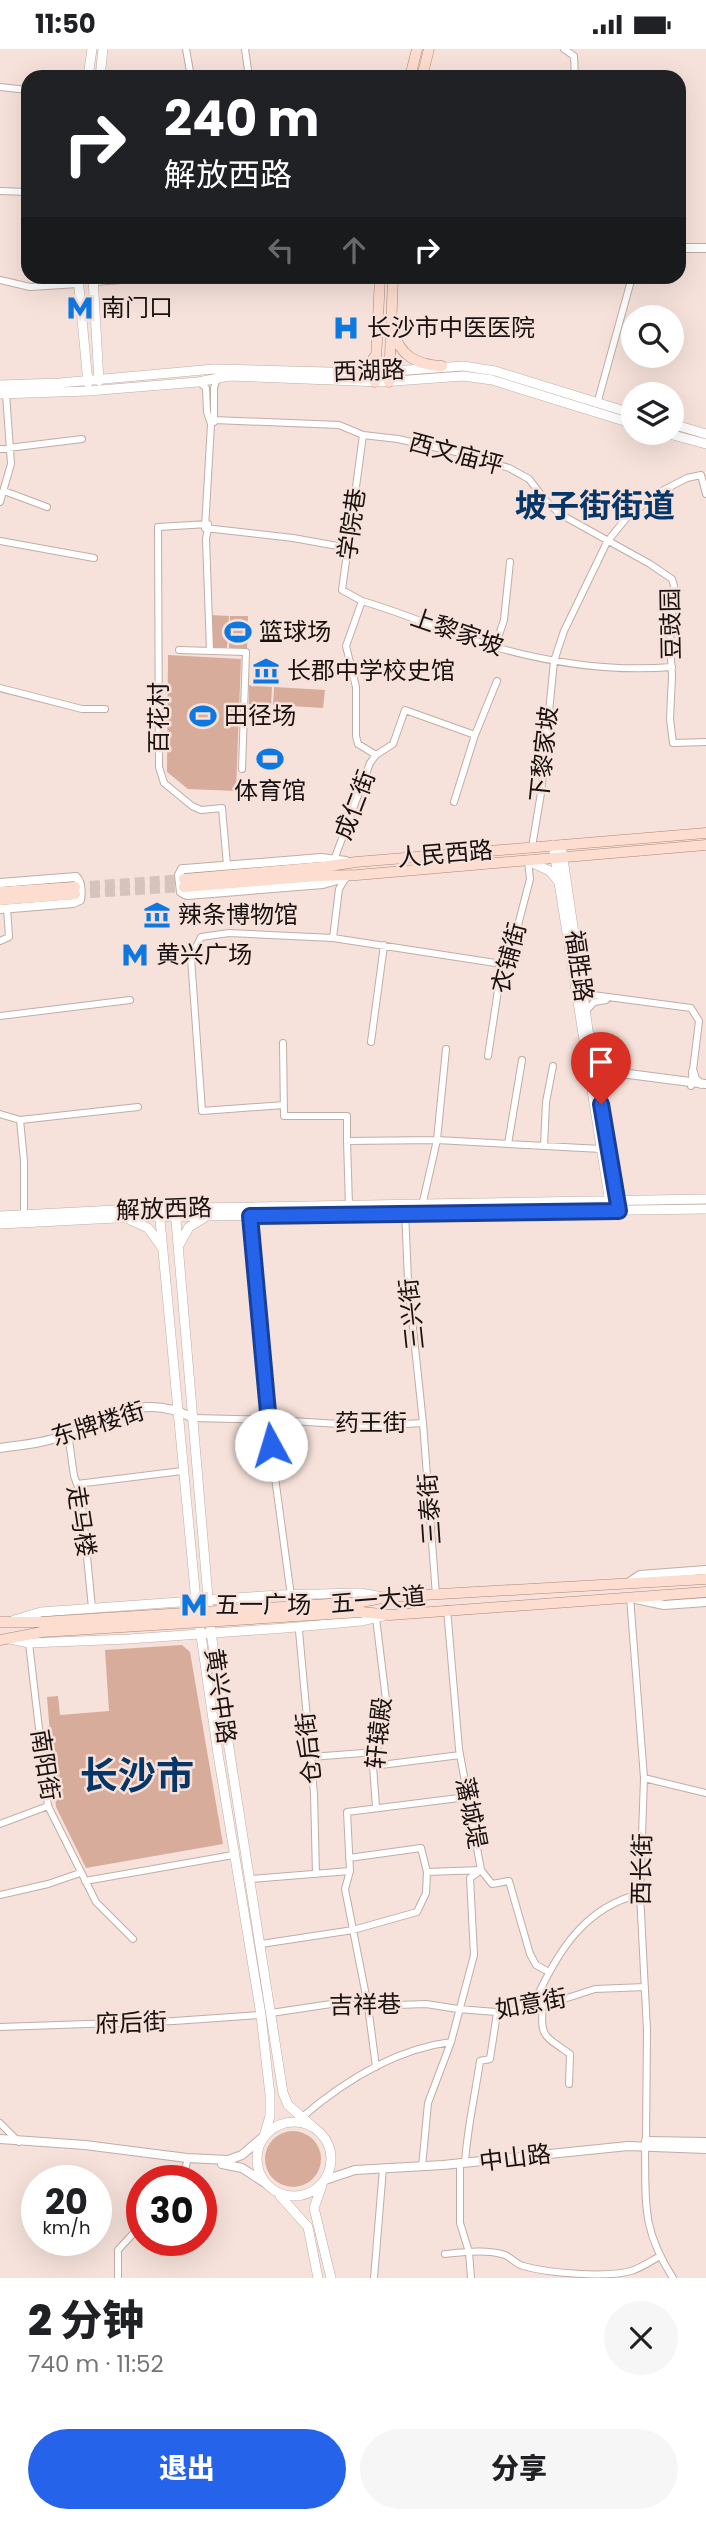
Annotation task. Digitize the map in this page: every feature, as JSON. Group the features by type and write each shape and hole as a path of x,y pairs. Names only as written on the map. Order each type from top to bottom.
{"main road":[{"path":"89,70 92,49"},
{"path":"101,70 103,49"},
{"path":"412,70 417,49"},
{"path":"424,70 429,49"},
{"path":"78,284 88,391"},
{"path":"93,284 100,390"},
{"path":"375,377 380,284"},
{"path":"389,377 393,284"},
{"path":"391,318 395,338 405,354 419,363 442,366"},
{"path":"352,373 369,366 376,352"},
{"path":"60,383 78,376 85,357"},
{"path":"97,357 107,372 125,376"},
{"name":"西湖路","path":"389,377 442,366 463,366 495,371 621,410"},
{"name":"西湖路","path":"0,385 60,383 214,369 352,373 375,377"},
{"name":"西湖路","path":"3,394 88,391 234,376 451,376 484,378 621,420"},
{"path":"684,428 706,434"},
{"path":"684,438 704,444"},
{"name":"人民西路","path":"706,833 356,862 184,883 316,876 352,877 706,845"},
{"name":"福胜路","path":"557,845 596,1070 601,1149 611,1184"},
{"path":"528,861 550,870 563,883 573,865 586,856"},
{"name":"福胜路","path":"563,883 599,1086 615,1211"},
{"path":"0,892 75,891 2,906"},
{"path":"596,1200 604,1195 611,1184 625,1196 637,1199"},
{"name":"解放西路","path":"421,1210 596,1200 706,1199"},
{"name":"解放西路","path":"0,1216 349,1206 405,1210"},
{"name":"解放西路","path":"175,1213 250,1216 405,1210 706,1209"},
{"name":"解放西路","path":"0,1224 122,1218 159,1213"},
{"name":"黄兴中路","path":"159,1213 196,1601 234,1852 285,2099 301,2118 313,2127"},
{"name":"黄兴中路","path":"175,1213 207,1600 261,1944 271,2099 270,2116 264,2136"},
{"path":"178,1250 181,1238 189,1227 209,1216"},
{"path":"122,1218 148,1228 158,1239 163,1251"},
{"name":"五一大道","path":"4,1622 41,1612 207,1600 360,1593 388,1597 436,1595 706,1579"},
{"name":"五一大道","path":"4,1639 29,1643 200,1634 447,1609 706,1592"},
{"name":"五一大道","path":"4,1622 42,1627 361,1607 388,1597"},
{"name":"五一大道","path":"361,1607 390,1615"},
{"name":"五一大道","path":"4,1639 42,1627"},
{"path":"318,2278 312,2225 315,2203 331,2164 330,2148 325,2138 313,2127 297,2122 284,2123 264,2136 256,2156 258,2171 265,2183 312,2225 331,2278"},
{"path":"276,2192 300,2196 311,2192 325,2180"}],"street":[{"path":"186,49 190,70"},
{"path":"245,49 249,70"},
{"path":"564,49 574,56 575,70"},
{"path":"0,87 21,89"},
{"path":"0,191 21,192"},
{"path":"686,250 706,249"},
{"path":"0,280 30,287 51,284"},
{"path":"597,404 630,284"},
{"path":"210,649 206,538 214,387 217,378"},
{"path":"198,381 206,388 211,424 207,526"},
{"path":"0,502 11,464 3,394"},
{"name":"西文庙坪","path":"214,420 339,425 363,435 398,439 456,452 519,471 560,514 607,542"},
{"name":"学院巷","path":"362,601 342,590 363,435"},
{"path":"0,449 82,439"},
{"name":"下黎家坡","path":"532,847 541,793 554,661 564,631 607,542 628,516 662,491 687,478 701,475 706,494"},
{"path":"4,491 47,507"},
{"path":"207,526 349,548"},
{"name":"百花村","path":"207,526 158,527 160,773 164,783 191,806 201,810 222,808 227,865"},
{"path":"0,541 94,558"},
{"name":"豆豉园","path":"607,542 650,564 672,579 670,719 673,743 706,742"},
{"path":"495,647 504,620 510,562"},
{"path":"362,601 346,646 356,687 358,744 376,755"},
{"name":"上黎家坡","path":"362,601 495,647 554,661 624,668 672,667"},
{"path":"179,650 246,652 242,769"},
{"path":"454,802 475,735 497,681"},
{"path":"0,688 82,709 106,709"},
{"name":"成仁街","path":"334,859 370,763 376,755 393,744 405,710 475,735"},
{"path":"352,877 323,884 187,895 181,892 179,875 181,869 227,865 334,859 356,862"},
{"name":"衣铺街","path":"488,1056 502,964 517,929 530,879 528,861"},
{"path":"0,883 76,877 80,883 81,896 77,902 2,906 9,937 0,941"},
{"path":"333,938 339,889 352,877"},
{"path":"284,1105 202,1111 191,958 201,937 229,933 333,938 502,964"},
{"path":"371,1042 384,945"},
{"path":"583,986 593,995 691,1008 699,1021 691,1072 686,1078 694,1084"},
{"path":"0,1016 130,1000"},
{"path":"585,1013 591,1004 602,1000 689,1011 695,1022 691,1072 695,1079 694,1084"},
{"path":"283,1043 284,1116 347,1116 349,1206"},
{"path":"421,1210 437,1140 446,1049"},
{"path":"508,1144 522,1060"},
{"path":"544,1146 546,1102 553,1066"},
{"path":"596,1070 694,1084"},
{"path":"0,1114 20,1120 138,1107"},
{"path":"20,1120 24,1161 24,1215"},
{"path":"347,1141 437,1140 601,1149"},
{"name":"三兴街","path":"405,1210 408,1290 424,1423"},
{"path":"250,1216 269,1419 291,1596"},
{"name":"东牌楼街","path":"0,1448 41,1442 130,1409 159,1406 176,1409 193,1418"},
{"name":"药王街","path":"193,1418 269,1419 370,1426 424,1423"},
{"name":"三泰街","path":"424,1423 436,1595"},
{"name":"走马楼","path":"68,1433 81,1495 92,1608"},
{"path":"77,1484 182,1471"},
{"path":"628,1583 640,1575 706,1570"},
{"path":"630,1597 664,1605 706,1602"},
{"name":"西长街","path":"630,1597 644,1780 640,1895 647,2030 646,2217 660,2256 673,2278"},
{"name":"藩城堤","path":"447,1609 460,1755 481,1870 470,1878 474,1955 458,2009"},
{"name":"轩辕殿","path":"376,1618 387,1708 373,1766 376,1807"},
{"name":"仓后街","path":"304,1625 299,1630 311,1757 316,1874"},
{"name":"南阳街","path":"29,1643 48,1806 96,1902 133,1939"},
{"path":"311,1757 376,1752"},
{"path":"373,1766 460,1755"},
{"path":"644,1780 706,1794"},
{"path":"376,2067 368,2006 345,1889 350,1871 347,1812 467,1797"},
{"path":"0,1823 48,1806"},
{"path":"261,1944 353,1930 417,1912 426,1893 427,1872 421,1848 349,1858"},
{"path":"85,1881 233,1855 234,1852"},
{"path":"427,1872 481,1870 492,1884 509,1881 530,1954 536,1965 549,1972"},
{"path":"250,1879 350,1871"},
{"path":"0,1895 48,1884 80,1873"},
{"path":"569,2084 570,2054 547,2039 542,2031 540,1999 549,1972 571,1939 593,1916 614,1902 640,1895"},
{"name":"如意街","path":"458,2009 509,2013 526,2002 540,1999 573,1997 595,1989 645,1987"},
{"name":"吉祥巷","path":"266,2014 331,2004 426,2004 458,2009"},
{"path":"422,2167 428,2103 451,2042 458,2009"},
{"path":"471,2278 470,2252 460,2223 462,2164 480,2061 490,2059 497,2013"},
{"name":"府后街","path":"0,2027 148,2023 266,2014"},
{"path":"301,2118 348,2082 376,2067 428,2045 451,2042"},
{"path":"0,2123 19,2142 234,2166 248,2171 265,2183"},
{"path":"0,2141 228,2160 242,2155 264,2136"},
{"name":"中山路","path":"325,2180 349,2171 462,2164 645,2144 706,2142"},
{"name":"中山路","path":"645,2144 706,2149"},
{"path":"374,2278 383,2168"},
{"path":"118,2278 118,2250 126,2241"},
{"path":"445,2254 470,2252 505,2255 519,2265 564,2275 623,2273 635,2270 660,2256"}],"shaded area":[{"name":"篮球场","path":"210,615 229,616 227,648 210,648"},
{"name":"篮球场","path":"230,616 248,616 247,649 229,648"},
{"name":"田径场","path":"168,655 241,659 236,791 188,789 167,772"},
{"name":"篮球场","path":"249,685 272,687 271,706 249,704"},
{"path":"274,687 325,690 323,708 273,705"},
{"name":"五一广场","path":"182,1645 190,1652 223,1844 86,1868 56,1807 47,1697 58,1696 60,1715 109,1711 105,1650"},
{"path":"287,2131 299,2131 309,2135 317,2143 321,2159 317,2175 309,2183 299,2187 287,2187 277,2183 269,2175 265,2165 265,2153 269,2143 277,2135"}],"tunnel":[{"path":"75,887 184,879"},
{"path":"75,894 184,887"}],"place":[{"name":"南门口","path":"80,308"},
{"name":"长沙市中医医院","path":"346,328"},
{"name":"篮球场","path":"238,632"},
{"name":"长郡中学校史馆","path":"266,671"},
{"name":"田径场","path":"203,716"},
{"name":"体育馆","path":"270,759"},
{"name":"辣条博物馆","path":"157,915"},
{"name":"黄兴广场","path":"135,955"},
{"name":"五一广场","path":"194,1605"}],"district":[{"name":"坡子街街道","path":"595,506"},
{"name":"长沙市","path":"137,1776"}],"route":[{"path":"271,1445 250,1216 619,1211 601,1104"}]}
